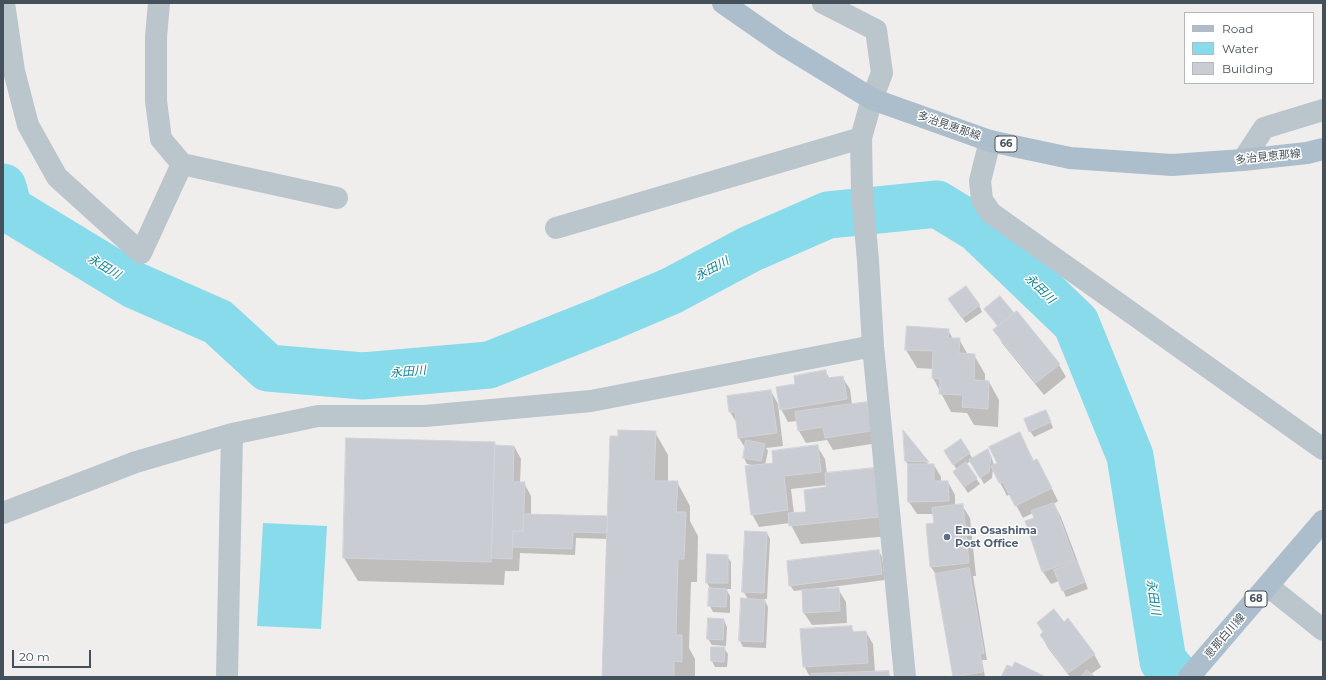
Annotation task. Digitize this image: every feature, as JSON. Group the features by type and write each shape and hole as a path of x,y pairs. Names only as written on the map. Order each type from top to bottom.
{"main road":[{"name":"多治見恵那線","path":"723,3 782,44 872,99 990,141 1070,158 1172,165 1243,160 1307,153 1323,149"},
{"name":"恵那白川線","path":"1189,677 1323,521"}],"street":[{"path":"4,3 14,71 28,125 57,177 141,253 182,164"},
{"path":"159,3 156,36 156,101 161,139 182,164 337,198"},
{"path":"823,3 876,30 882,73 872,99 862,138 862,192 873,346 905,677"},
{"path":"1243,160 1264,128 1323,110"},
{"path":"556,228 862,138"},
{"path":"990,141 980,181 982,200 991,212 1323,449"},
{"path":"3,513 136,462 232,434 318,416 425,416 591,401 873,346"},
{"path":"227,677 232,434"},
{"path":"1268,586 1323,630"}],"water":[{"path":"263,523 327,526 321,629 257,626"}],"building":[{"path":"966,286 980,305 962,318 948,299"},
{"path":"1000,296 1014,313 998,326 984,309"},
{"path":"1017,311 1060,364 1036,383 993,330"},
{"path":"907,326 949,329 948,338 960,338 959,353 975,354 974,380 989,381 988,409 962,407 963,395 939,394 940,379 932,378 933,351 905,350"},
{"path":"826,370 827,378 843,376 847,399 780,410 776,387 795,384 794,376"},
{"path":"771,390 777,433 738,438 735,412 729,412 727,396"},
{"path":"867,402 871,431 825,438 823,427 798,431 795,412"},
{"path":"1046,410 1051,422 1029,432 1024,419"},
{"path":"618,430 656,431 654,481 678,481 676,512 686,512 684,559 678,559 676,635 682,635 682,662 674,661 674,677 602,677 610,436 618,436"},
{"path":"903,430 929,462 905,461"},
{"path":"1020,432 1033,461 1037,459 1052,488 1015,506 1003,482 999,483 991,466 997,463 989,447"},
{"path":"346,438 495,442 491,562 343,558"},
{"path":"961,439 970,453 953,465 944,451"},
{"path":"746,440 765,444 761,461 743,458"},
{"path":"495,445 514,446 513,482 525,482 523,531 513,531 512,559 492,558"},
{"path":"818,445 821,472 784,476 788,510 751,515 745,466 773,463 772,451"},
{"path":"988,449 991,457 989,472 980,478 969,460"},
{"path":"966,462 977,478 964,487 953,472"},
{"path":"908,464 934,464 934,481 948,481 949,501 908,502"},
{"path":"874,468 879,517 789,526 788,513 806,512 804,490 826,487 825,473"},
{"path":"1054,503 1075,560 1042,572 1025,521 1034,518 1031,511"},
{"path":"963,504 969,563 930,567 926,524 934,523 932,508"},
{"path":"524,514 608,516 607,533 573,532 572,549 512,547 513,531 523,531"},
{"path":"745,531 767,532 764,593 742,592"},
{"path":"879,550 882,574 789,586 787,561"},
{"path":"707,554 728,555 728,583 706,583"},
{"path":"1077,561 1085,582 1062,591 1054,570"},
{"path":"969,568 984,653 980,654 983,672 953,677 935,574"},
{"path":"709,588 727,589 726,607 708,606"},
{"path":"839,588 840,611 803,613 802,590"},
{"path":"741,598 765,600 763,642 739,641"},
{"path":"1054,609 1064,622 1068,618 1095,654 1068,673 1040,635 1043,632 1037,623"},
{"path":"708,618 724,619 723,640 707,639"},
{"path":"852,626 852,632 866,631 868,663 803,667 800,629"},
{"path":"711,647 725,647 724,662 711,661"},
{"path":"1015,662 1046,677 1001,677 1007,665 1012,667"},
{"path":"1087,670 1095,677 1081,677"},
{"path":"889,671 889,677 810,677 811,674"}],"waterway":[{"name":"永田川","path":"3,187 9,209 134,285 218,322 268,368 363,376 489,365 671,291 750,249 828,215 937,204 978,229 1076,323 1130,456 1163,661 1177,677"}],"place":[{"name":"Ena Osashima Post Office","path":"947,537"}]}
